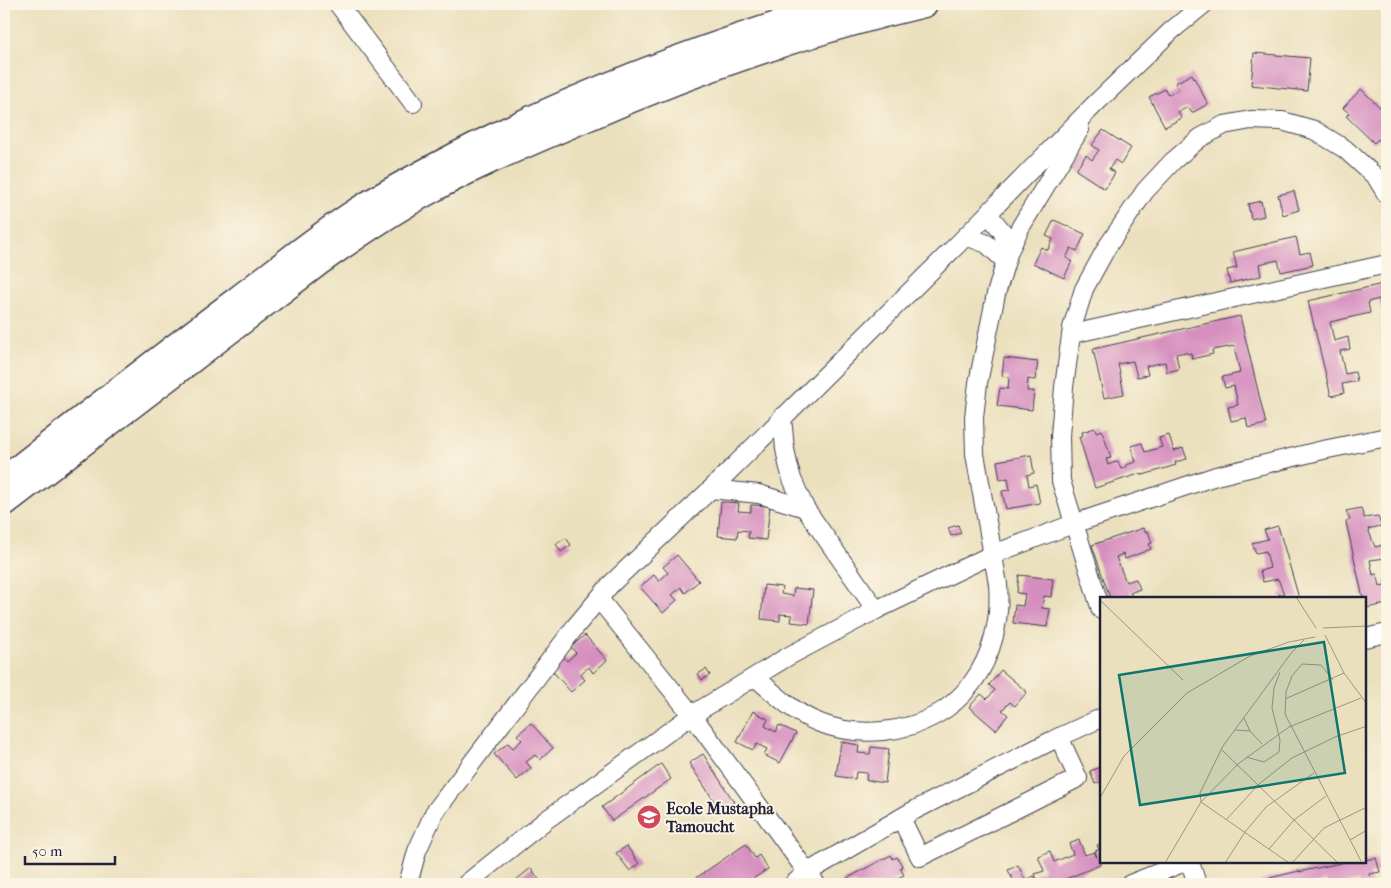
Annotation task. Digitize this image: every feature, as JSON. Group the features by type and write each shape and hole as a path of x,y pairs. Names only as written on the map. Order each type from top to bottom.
{"highway":[{"path":"4,480 127,383 304,250 358,211 406,182 524,122 615,82 715,45 846,4"},
{"path":"4,503 319,262 371,225 427,192 551,133 627,100 720,64 823,31 924,4"}],"street":[{"path":"338,4 414,103"},
{"path":"408,884 416,851 434,813 598,599 629,566 711,489 966,236 1096,104 1171,31 1204,4"},
{"path":"755,677 796,711 819,723 843,730 868,733 914,726 938,715 958,700 974,681 986,658 996,631 999,600 998,584 991,555 975,454 974,418 984,348 1007,256 1020,228 1096,104"},
{"path":"1100,607 1061,481 1060,436 1064,387 1072,334 1084,289 1107,247 1145,192 1173,161 1200,138 1224,125 1251,120 1282,121 1314,130 1345,149 1376,178 1387,195"},
{"path":"988,214 1002,231 1007,256"},
{"path":"966,236 987,244 1007,256"},
{"path":"1072,334 1387,264"},
{"path":"782,417 788,464 792,479 805,508 876,610"},
{"path":"466,884 546,820 692,715 787,657 876,610 991,555 1073,524 1216,476 1387,437"},
{"path":"711,489 759,494 805,508"},
{"path":"598,599 692,715 812,878"},
{"path":"1366,638 1387,633"},
{"path":"793,884 812,878 901,818 1100,718"},
{"path":"901,818 920,857 1078,778 1059,738"},
{"path":"1130,884 1182,863"},
{"path":"1190,863 1197,884"}],"building":[{"path":"1254,53 1310,58 1307,91 1251,85"},
{"path":"1192,74 1208,104 1192,113 1188,107 1178,112 1182,118 1165,127 1149,97 1165,89 1168,95 1179,90 1175,83"},
{"path":"1361,89 1387,114 1387,138 1382,143 1378,139 1374,143 1346,116 1349,113 1343,108"},
{"path":"1103,130 1131,148 1121,164 1115,160 1109,169 1115,173 1105,189 1076,170 1086,155 1092,160 1099,150 1092,145"},
{"path":"1294,191 1299,210 1283,215 1278,195"},
{"path":"1261,201 1264,216 1251,219 1248,204"},
{"path":"1054,220 1085,234 1077,251 1071,248 1066,258 1072,261 1064,278 1033,263 1041,247 1048,250 1053,239 1046,236"},
{"path":"1296,237 1300,254 1310,252 1313,265 1281,272 1278,260 1259,264 1261,276 1230,283 1227,270 1237,268 1233,252"},
{"path":"1387,283 1387,312 1382,313 1379,299 1368,302 1370,313 1330,322 1334,341 1348,337 1350,349 1340,351 1345,374 1355,372 1357,381 1342,384 1344,393 1331,396 1308,301"},
{"path":"1240,316 1266,424 1248,428 1246,418 1231,421 1228,407 1238,405 1234,386 1225,388 1222,377 1240,373 1234,346 1212,350 1213,354 1192,359 1191,353 1176,354 1179,369 1167,372 1165,362 1146,366 1148,375 1137,377 1133,361 1118,364 1124,394 1104,398 1093,349"},
{"path":"1004,358 1038,362 1035,380 1028,379 1027,391 1034,391 1032,410 997,406 1000,388 1008,389 1009,377 1002,376"},
{"path":"1095,428 1096,432 1102,430 1111,458 1106,459 1108,465 1118,461 1121,469 1127,467 1126,465 1136,462 1131,446 1142,443 1145,452 1162,447 1159,438 1169,435 1174,451 1183,448 1187,459 1175,462 1176,465 1143,475 1142,473 1095,488 1079,437 1083,435 1082,432"},
{"path":"1031,455 1034,473 1027,475 1029,486 1036,484 1040,503 1006,509 1002,491 1010,490 1008,478 1000,480 997,461"},
{"path":"721,502 739,503 738,511 751,512 751,505 770,506 766,540 748,538 749,531 738,530 737,538 718,536"},
{"path":"1361,508 1364,518 1378,516 1381,526 1368,529 1375,547 1384,545 1386,558 1370,560 1373,575 1377,574 1380,586 1385,585 1385,580 1387,580 1387,604 1366,608 1366,597 1363,597 1346,522 1350,520 1346,511"},
{"path":"958,525 961,533 951,536 948,528"},
{"path":"1278,526 1299,597 1280,597 1279,594 1284,594 1278,579 1263,582 1260,571 1270,568 1266,551 1256,553 1252,543 1268,539 1264,530"},
{"path":"1143,528 1145,532 1148,531 1152,543 1149,544 1151,549 1125,559 1123,554 1116,557 1126,582 1136,579 1140,589 1130,593 1132,597 1110,597 1092,545"},
{"path":"566,538 571,545 561,552 556,544"},
{"path":"677,555 699,581 685,593 681,587 672,595 677,600 663,613 640,587 654,575 659,581 668,573 663,567"},
{"path":"1019,575 1053,579 1051,597 1044,596 1042,608 1050,609 1047,627 1013,623 1015,605 1023,606 1025,594 1017,593"},
{"path":"764,585 782,587 781,594 793,596 794,588 813,590 809,624 791,622 792,615 780,614 780,621 761,619"},
{"path":"585,635 607,660 593,673 589,667 580,674 585,680 571,692 548,666 562,655 567,661 576,653 571,647"},
{"path":"706,669 710,675 702,680 698,674"},
{"path":"1001,670 1027,692 1015,706 1010,702 1002,710 1008,715 996,730 969,707 981,694 987,699 995,690 989,685"},
{"path":"753,711 768,719 765,726 776,732 779,725 796,733 780,763 764,755 767,749 757,744 753,750 737,742"},
{"path":"531,723 553,748 540,760 535,755 526,762 531,768 517,780 494,754 508,743 513,748 522,740 517,735"},
{"path":"841,742 859,745 858,753 870,754 871,747 889,749 885,783 866,780 867,773 856,772 855,779 836,776"},
{"path":"703,754 734,802 720,810 689,763"},
{"path":"661,764 671,779 612,821 602,807"},
{"path":"1100,767 1100,782 1095,784 1090,771"},
{"path":"1079,840 1085,855 1094,852 1098,860 1095,851 1099,850 1097,845 1100,844 1100,865 1053,884 1039,884 1035,874 1044,871 1038,856 1050,851 1054,862 1073,854 1069,844"},
{"path":"746,844 755,858 759,855 768,869 745,884 687,884"},
{"path":"627,846 639,864 630,871 616,853"},
{"path":"891,855 893,859 897,857 903,867 900,868 904,875 886,884 843,884 842,881"},
{"path":"1376,858 1380,872 1369,874 1371,884 1360,884 1359,881 1327,884 1326,881 1315,884 1254,884 1262,882 1261,880 1299,871 1340,863 1366,863 1366,860"},
{"path":"1018,865 1025,880 1034,876 1038,884 1003,884 1013,880 1008,870"},
{"path":"531,868 540,881 535,884 511,884"}],"place":[{"name":"Ecole Mustapha Tamoucht","path":"649,817"}]}
